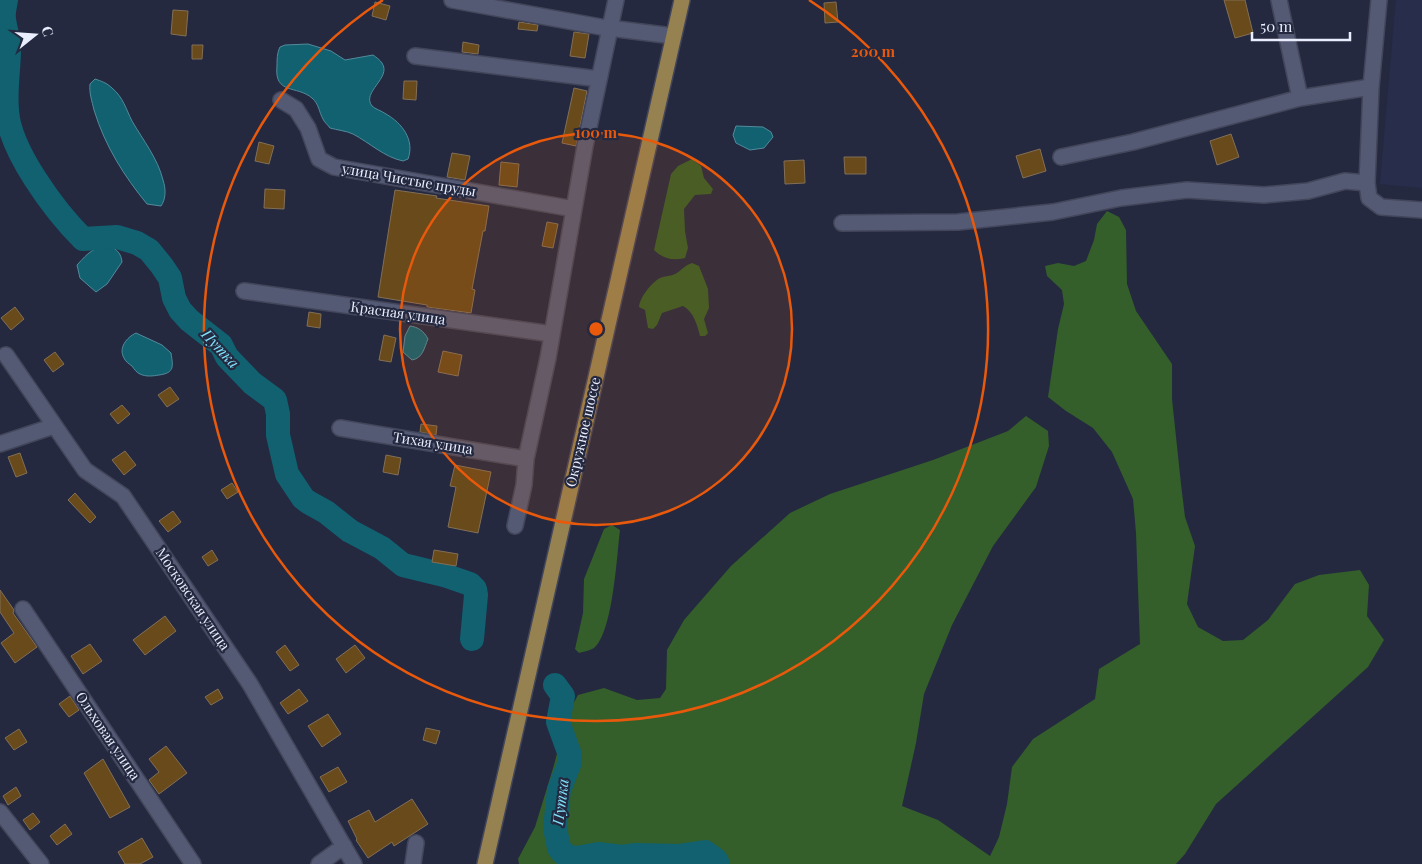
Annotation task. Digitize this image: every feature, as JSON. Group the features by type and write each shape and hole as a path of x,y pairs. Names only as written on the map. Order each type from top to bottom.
{"main road":[{"name":"Окружное шоссе","path":"485,864 682,0"}],"street":[{"path":"452,0 610,28 674,36"},
{"path":"515,526 574,209 616,0"},
{"path":"1279,0 1300,98"},
{"path":"1379,0 1371,87 1367,183 1369,198 1381,207 1422,210"},
{"path":"415,56 599,79"},
{"path":"1061,157 1132,142 1300,98 1371,87"},
{"name":"улица Чистые пруды","path":"281,100 296,109 308,128 319,160 334,167 574,209"},
{"path":"842,223 958,222 1053,212 1121,198 1187,190 1264,195 1308,191 1345,182 1367,183"},
{"name":"Красная улица","path":"244,292 552,334"},
{"name":"Московская улица","path":"6,355 85,470 123,496 250,684 354,864"},
{"path":"0,444 54,426"},
{"name":"Тихая улица","path":"340,428 526,459"},
{"name":"Ольховая улица","path":"23,609 193,864"},
{"path":"0,812 41,864"},
{"path":"413,864 416,844"},
{"path":"319,864 344,846"}],"shaded area":[{"path":"1396,0 1422,0 1422,188 1380,184"},
{"path":"308,44 331,51 345,60 373,55 381,62 384,69 383,74 370,95 370,101 372,106 392,118 406,133 410,145 408,159 403,161 396,159 353,134 330,128 324,120 318,105 312,98 288,88 279,81 277,61 280,47"},
{"path":"95,79 108,85 119,95 154,157 165,187 165,197 161,206 147,204 123,171 110,148 98,123 91,97 90,84"},
{"path":"736,126 763,127 771,132 773,137 764,148 750,150 736,143 733,135"},
{"path":"692,159 701,166 704,178 713,189 711,194 695,195 684,209 688,248 685,258 668,258 654,250 671,174 678,166"},
{"path":"1107,211 1119,217 1126,230 1127,284 1136,311 1172,364 1172,399 1185,517 1195,546 1187,604 1198,627 1223,641 1243,640 1268,620 1295,584 1319,575 1360,570 1369,585 1367,616 1384,640 1368,667 1216,804 1185,854 1176,864 519,864 518,859 535,827 567,715 578,695 604,688 637,700 660,698 666,689 667,650 684,620 731,566 790,513 830,494 933,460 1008,431 1026,416 1048,431 1049,446 1036,487 993,546 952,625 924,694 916,743 902,806 938,820 990,856 999,837 1007,804 1012,767 1033,739 1095,699 1099,669 1140,644 1133,499 1112,452 1093,428 1048,397 1058,329 1064,304 1062,290 1047,276 1045,266 1058,263 1074,266 1086,261 1094,240 1097,224"},
{"path":"110,246 121,256 122,262 107,284 96,292 80,278 77,265 91,251"},
{"path":"692,263 699,266 708,289 709,308 704,319 708,333 705,336 700,336 692,315 683,306 662,313 657,325 653,329 648,328 645,310 639,307 646,291 660,278 675,274"},
{"path":"410,326 416,327 428,339 421,355 412,360 403,352 405,336"},
{"path":"136,333 162,345 171,353 172,368 168,373 145,376 138,373 126,361 122,354 123,347 129,337"},
{"path":"612,525 620,530 613,592 606,627 594,648 579,653 575,649 583,613 584,579 604,529"}],"building":[{"path":"1224,0 1245,0 1253,33 1235,38"},
{"path":"375,2 390,6 386,20 372,16"},
{"path":"836,2 838,22 825,23 824,3"},
{"path":"173,10 188,11 186,36 171,34"},
{"path":"519,22 538,25 537,31 518,29"},
{"path":"574,32 589,34 585,58 570,56"},
{"path":"463,42 479,45 478,54 462,52"},
{"path":"192,45 203,45 202,59 192,59"},
{"path":"404,81 417,81 416,100 403,99"},
{"path":"574,88 587,91 576,146 562,143"},
{"path":"1231,134 1239,157 1217,165 1210,141"},
{"path":"259,142 274,146 269,164 255,161"},
{"path":"1040,149 1046,171 1023,178 1016,156"},
{"path":"452,153 470,156 465,180 447,177"},
{"path":"844,157 866,157 866,174 845,174"},
{"path":"804,160 805,183 785,184 784,161"},
{"path":"501,162 519,164 517,187 499,185"},
{"path":"265,189 285,190 284,209 264,208"},
{"path":"395,190 489,206 472,289 475,290 471,313 427,307 427,305 378,297"},
{"path":"547,222 558,224 553,248 542,246"},
{"path":"15,307 24,319 11,330 1,318"},
{"path":"309,312 321,314 320,328 307,326"},
{"path":"384,335 396,338 391,362 379,360"},
{"path":"443,351 462,355 458,376 438,372"},
{"path":"55,352 64,364 53,372 44,360"},
{"path":"170,387 179,399 167,407 158,395"},
{"path":"122,405 130,414 118,424 110,414"},
{"path":"421,424 437,426 436,435 420,432"},
{"path":"125,451 136,465 124,475 112,460"},
{"path":"20,453 27,473 16,477 8,457"},
{"path":"386,455 401,458 398,475 383,472"},
{"path":"455,465 491,472 478,533 448,527 456,487 450,486"},
{"path":"232,483 238,492 227,499 221,490"},
{"path":"75,493 96,517 90,523 68,500"},
{"path":"173,511 181,522 168,532 159,521"},
{"path":"212,550 218,560 208,566 202,557"},
{"path":"434,550 458,554 456,566 432,562"},
{"path":"0,590 14,610 13,613 37,647 15,663 1,643 14,633 0,612"},
{"path":"165,616 176,631 145,655 133,640"},
{"path":"90,644 102,661 83,674 71,656"},
{"path":"285,645 299,665 290,671 276,652"},
{"path":"355,645 365,658 346,673 336,659"},
{"path":"218,689 223,698 211,705 205,697"},
{"path":"299,689 308,701 288,714 280,703"},
{"path":"70,696 79,710 69,717 59,704"},
{"path":"328,714 341,734 322,747 308,726"},
{"path":"426,728 440,731 436,744 423,740"},
{"path":"19,729 27,742 14,750 5,738"},
{"path":"166,746 187,773 159,794 149,780 159,772 149,759"},
{"path":"103,759 130,807 110,818 84,773"},
{"path":"338,767 347,782 329,792 320,777"},
{"path":"16,787 21,796 8,805 3,796"},
{"path":"412,799 428,824 394,846 392,842 368,858 356,840 348,821 369,810 375,822"},
{"path":"33,813 40,822 30,830 23,820"},
{"path":"65,824 72,834 57,845 50,836"},
{"path":"142,838 153,857 140,864 125,864 118,852"}],"waterway":[{"name":"Путка","path":"6,0 4,17 9,45 7,110 10,126 25,161 47,196 83,239 117,237 137,243 149,250 170,278 174,298 180,310 189,320 221,345 227,357 252,383 275,400 278,414 278,435 287,474 303,498 326,512 350,531 382,548 403,565 444,575 470,584 475,589 472,639"},
{"name":"Путка","path":"555,685 563,696 558,722 570,755 570,762 559,790 555,828 559,848 563,853 569,857 577,858 598,854 622,857 636,855 678,856 705,852 716,860 718,864"}]}
